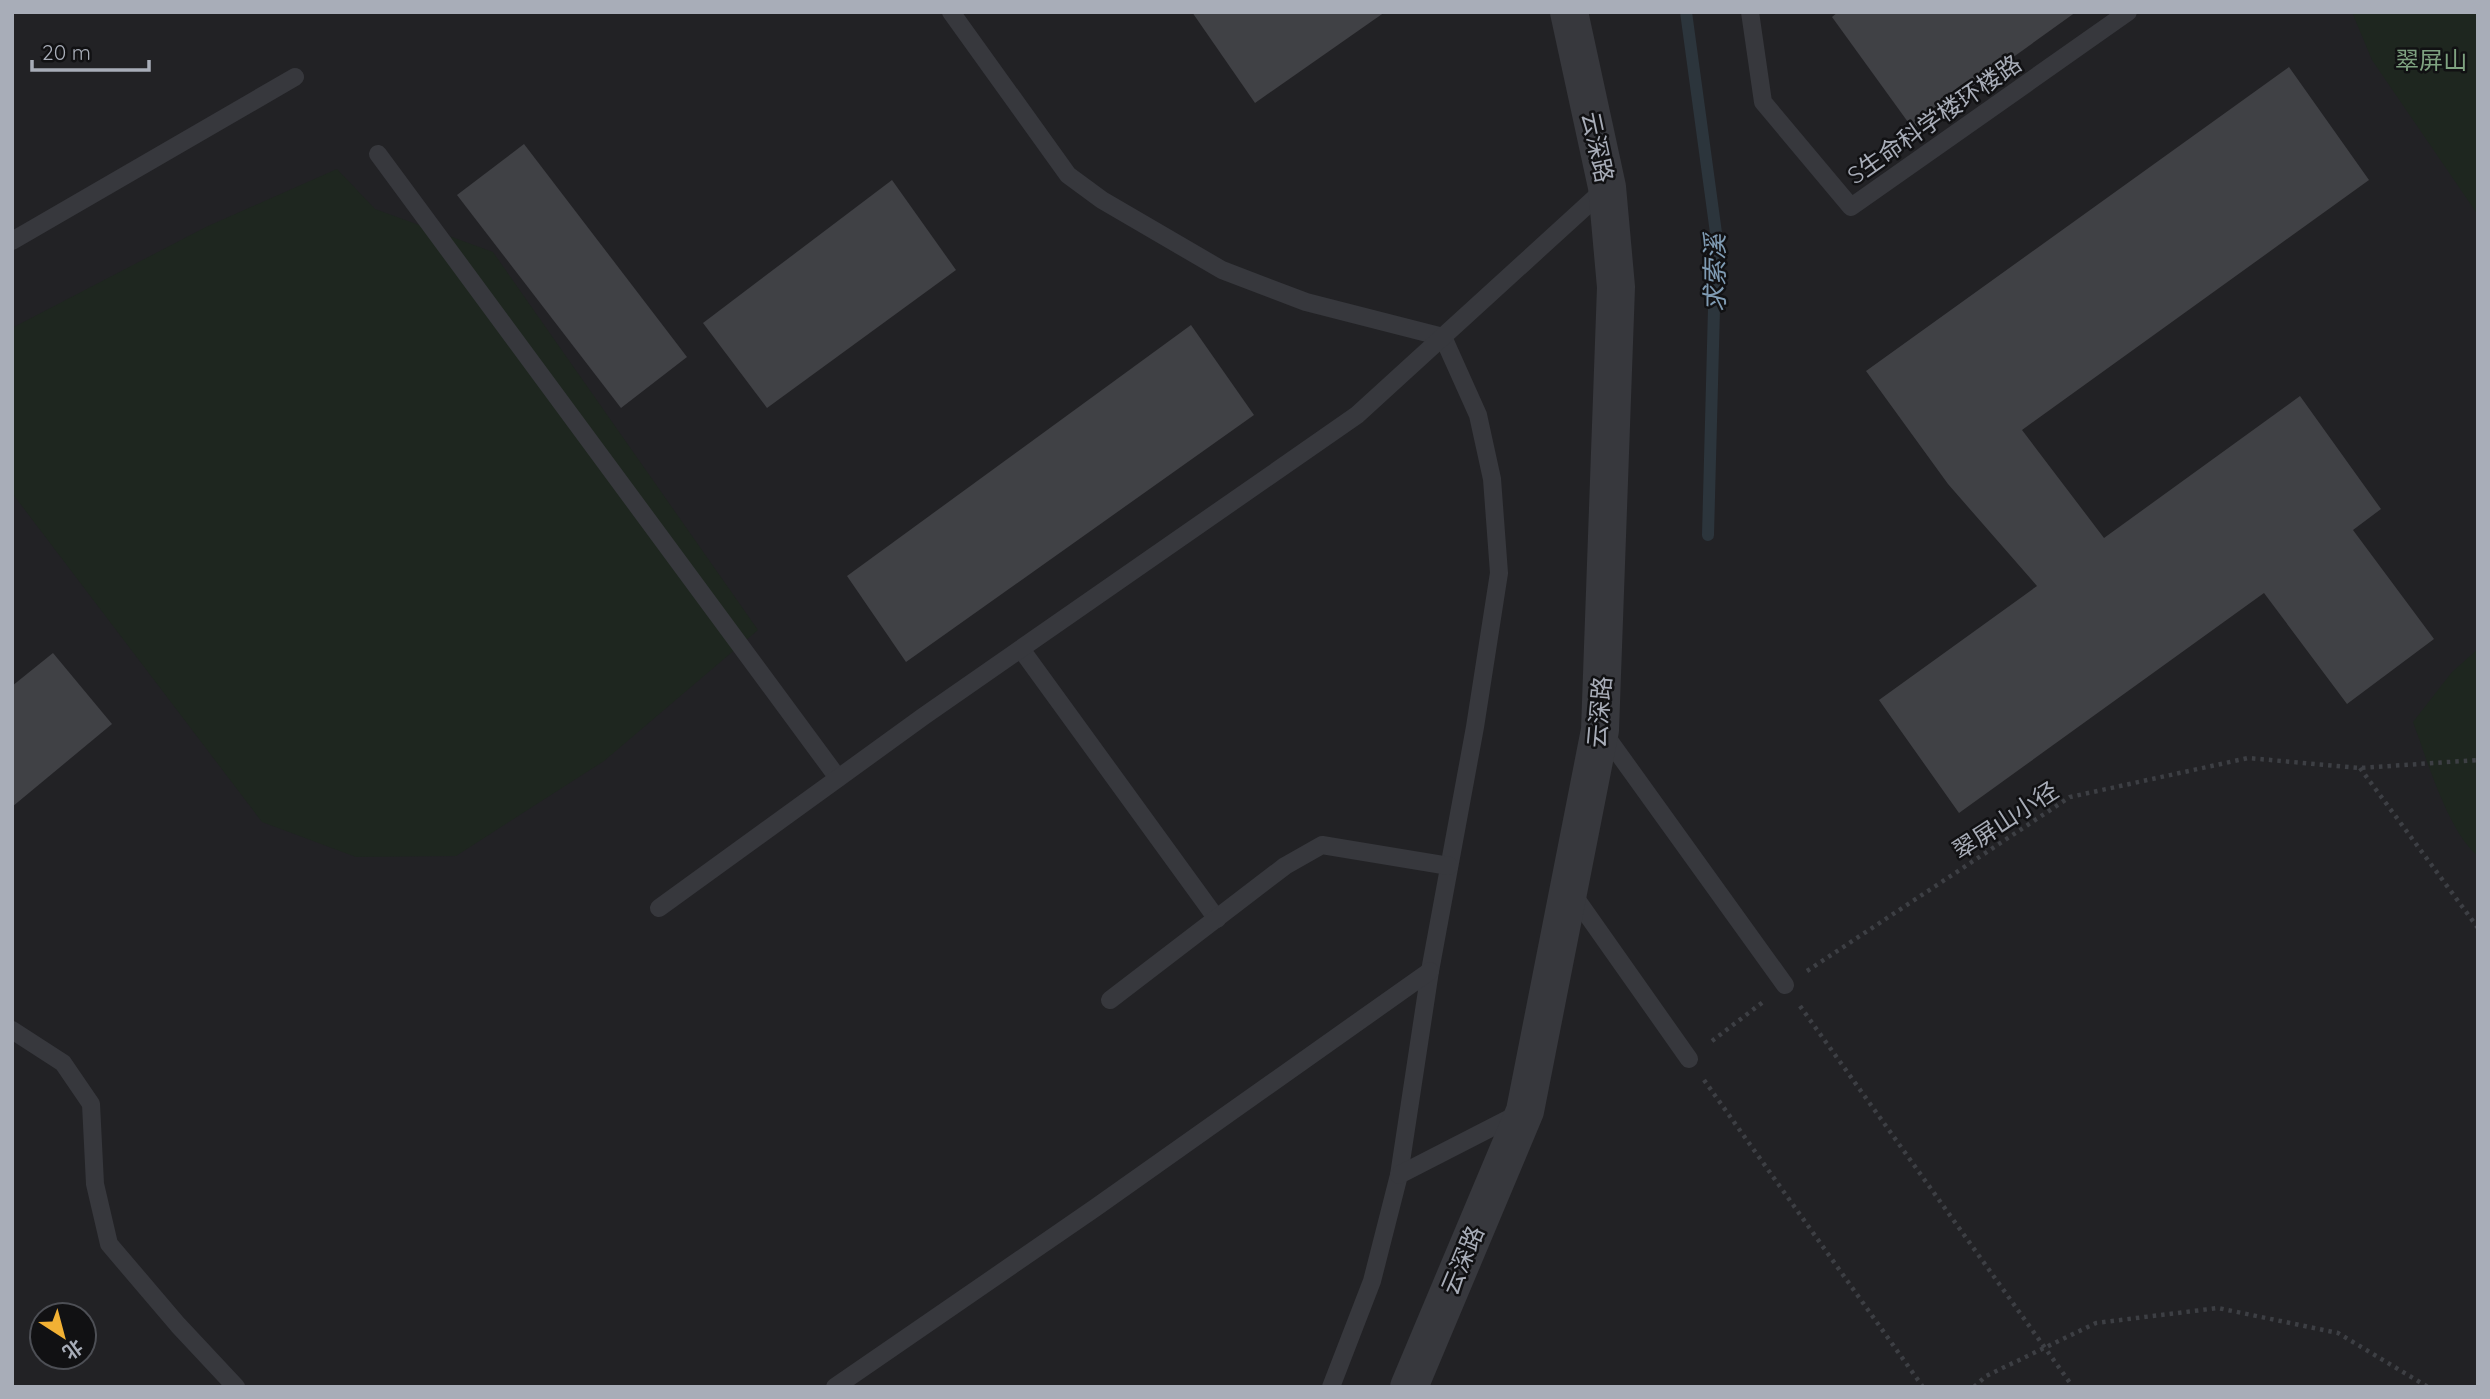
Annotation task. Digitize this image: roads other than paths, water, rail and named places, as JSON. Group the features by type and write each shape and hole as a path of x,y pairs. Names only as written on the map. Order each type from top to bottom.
{"street":[{"name":"云深路","path":"1409,1387 1525,1111 1600,730 1616,287 1607,187 1570,12"}],"lane":[{"path":"951,12 1068,175 1102,200 1222,270 1306,302 1443,337"},
{"name":"S生命科学楼环楼路","path":"1750,12 1763,102 1852,207 2128,12"},
{"path":"12,241 295,77"},
{"path":"378,154 838,778"},
{"path":"659,908 838,778 1357,415 1607,187"},
{"path":"1331,1387 1373,1281 1399,1175 1430,971 1475,727 1499,573 1492,479 1478,415 1443,337"},
{"path":"1021,649 1217,919"},
{"path":"1600,730 1785,985"},
{"path":"1110,1000 1285,866 1322,845 1450,866"},
{"path":"1569,890 1689,1059"},
{"path":"835,1387 1084,1216 1430,971"},
{"path":"12,1030 63,1063 91,1104 95,1184 109,1244 178,1325 236,1387"},
{"path":"1399,1175 1525,1111"}],"waterway":[{"name":"求索溪","path":"1686,12 1716,233 1708,535"}],"park label":[{"name":"翠屏山","path":"2431,60"}]}
